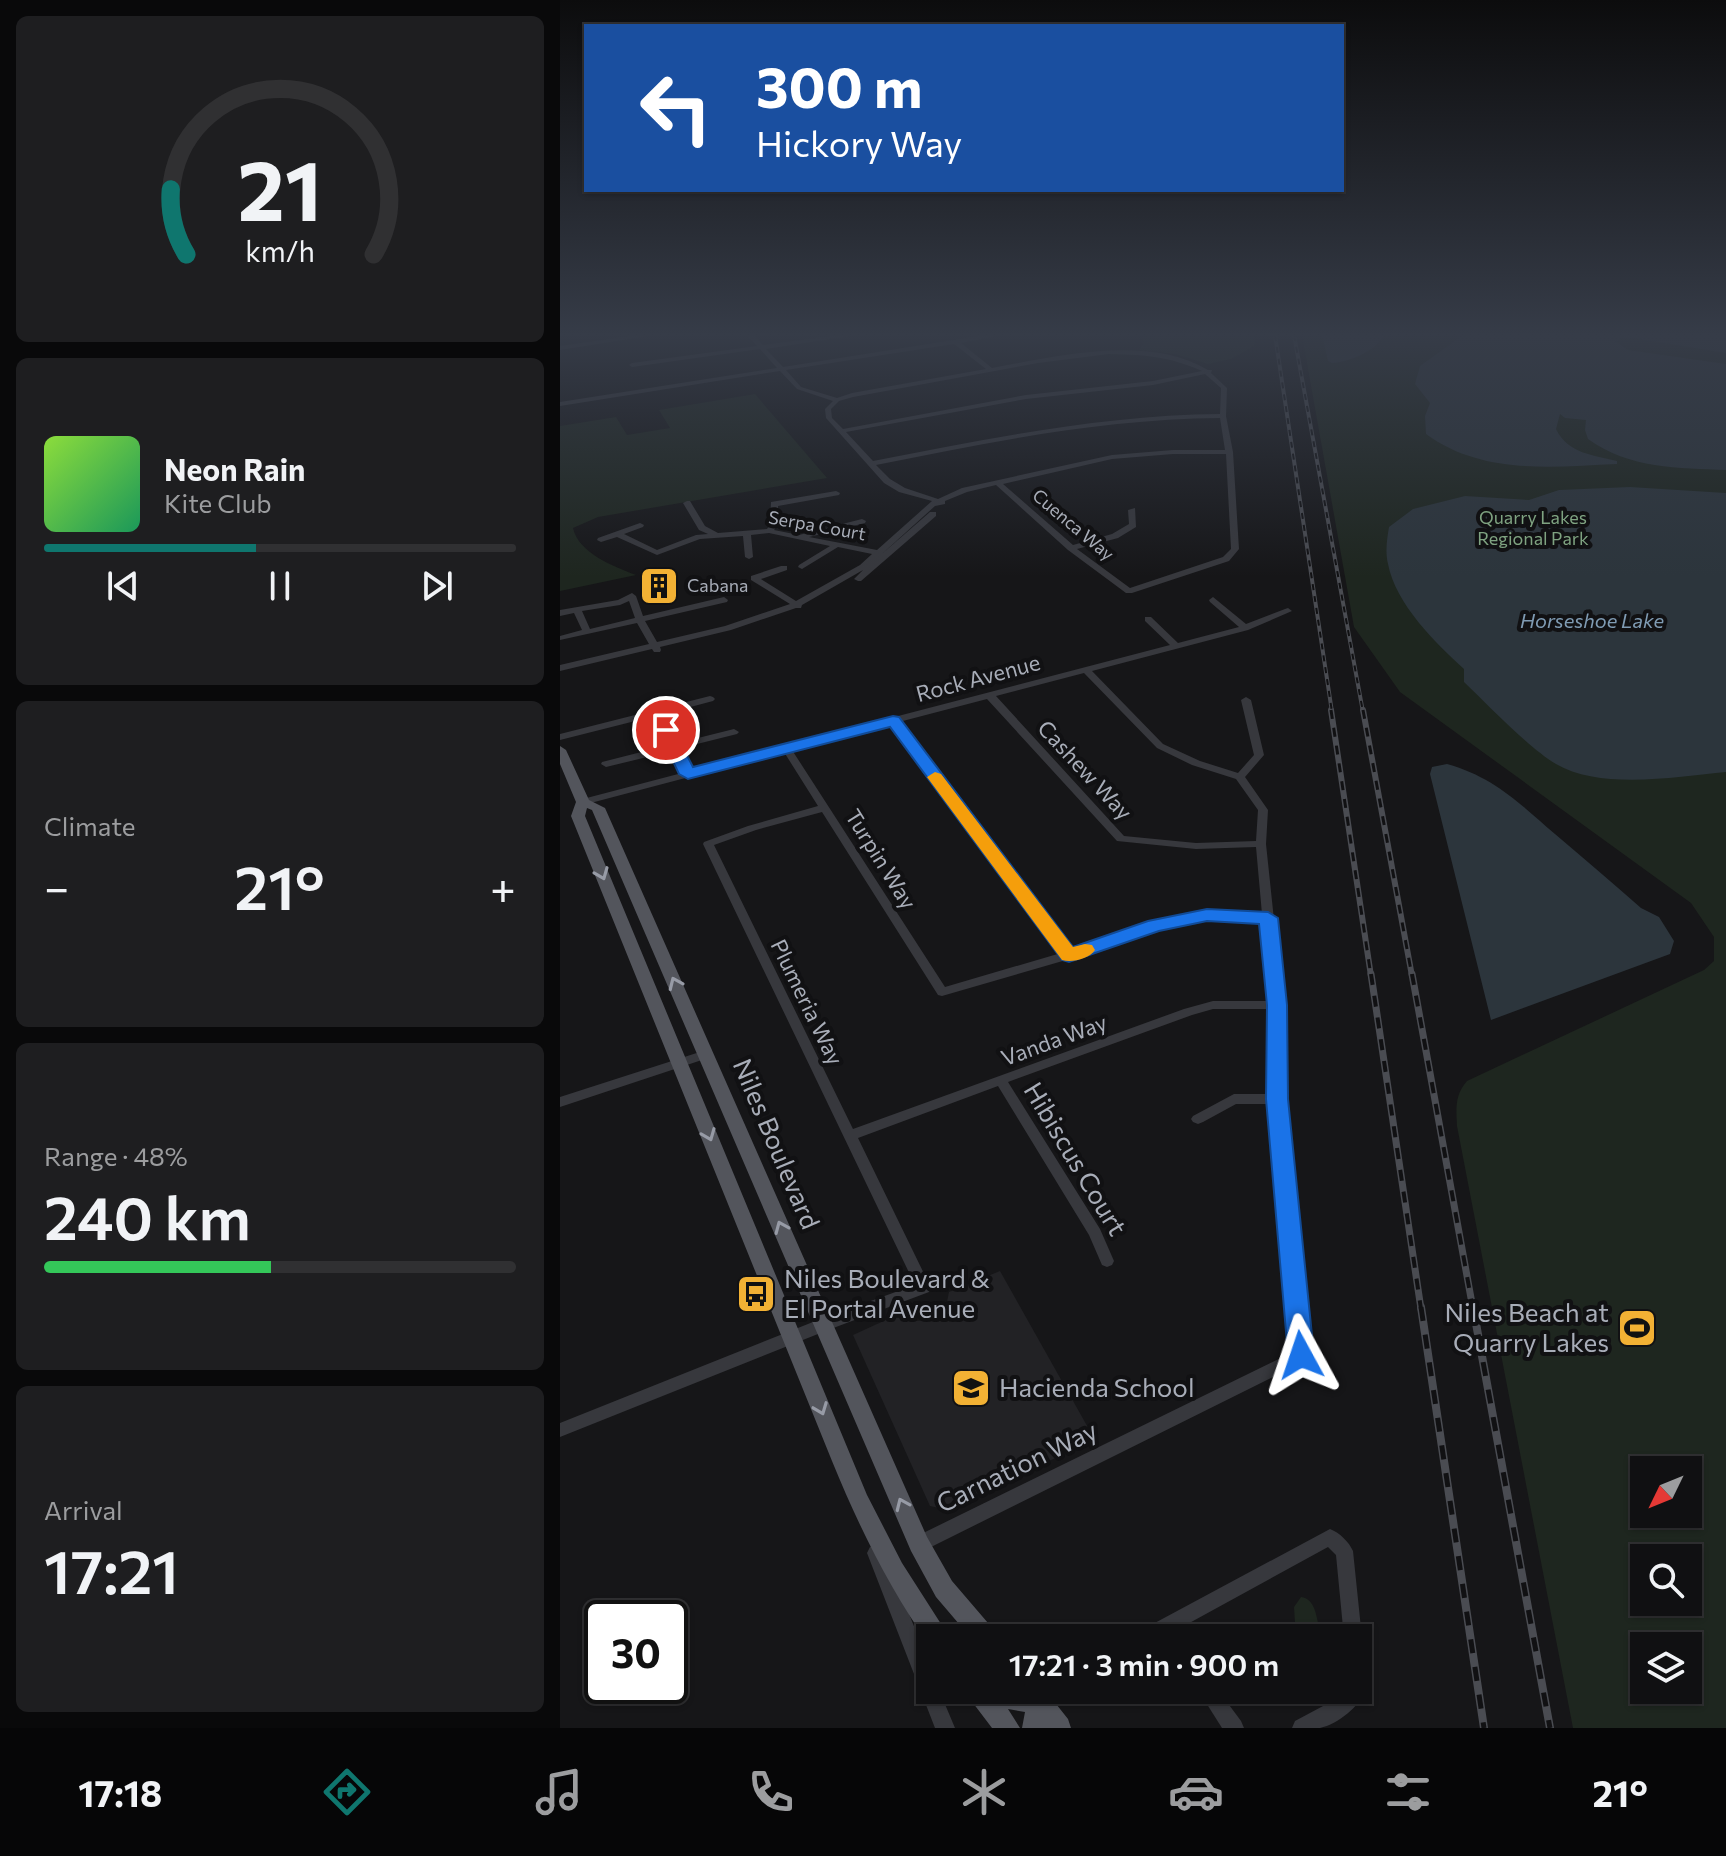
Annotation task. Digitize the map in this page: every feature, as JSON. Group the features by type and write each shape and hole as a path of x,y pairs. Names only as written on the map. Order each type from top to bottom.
{"main road":[{"name":"Niles Boulevard","path":"560,750 564,769 583,802 598,808 919,1544 944,1589 974,1624"},
{"name":"Niles Boulevard","path":"583,802 578,816 856,1500 927,1624"},
{"path":"989,1704 1008,1728"},
{"path":"1034,1728 1039,1704"},
{"path":"1046,1704 1059,1728"}],"street":[{"path":"828,416 887,481 902,490 942,502"},
{"path":"842,431 925,416"},
{"path":"799,607 841,582 879,553 932,504 965,490 1112,457 1229,452 1223,416 1137,417 1096,421 870,464"},
{"name":"Cuenca Way","path":"997,482 1071,548 1129,591 1226,559 1235,549 1229,452"},
{"path":"769,531 774,525 774,504 836,493"},
{"path":"560,668 731,633 836,593 873,569 942,506 942,502"},
{"path":"687,503 702,528 719,535"},
{"path":"1071,548 1133,525 1132,510"},
{"path":"802,537 862,521"},
{"path":"601,540 640,525"},
{"name":"Serpa Court","path":"617,534 657,553 699,537 769,531 879,553"},
{"path":"747,532 749,557"},
{"path":"802,567 835,546"},
{"path":"784,568 754,578 799,607"},
{"path":"560,613 620,602 632,596 640,620 656,648"},
{"path":"561,638 724,600"},
{"path":"1213,600 1245,628"},
{"path":"577,609 587,632"},
{"name":"Rock Avenue","path":"583,802 1245,628 1288,611"},
{"path":"1148,619 1176,646"},
{"path":"560,675 656,648"},
{"path":"1086,670 1160,746 1196,763 1240,777 1259,755 1246,700"},
{"name":"Cashew Way","path":"989,695 1121,839 1196,846 1261,844"},
{"path":"560,737 710,699"},
{"path":"658,712 688,774"},
{"path":"893,721 1069,955 1155,925 1207,915 1268,918"},
{"path":"606,764 734,732"},
{"name":"Turpin Way","path":"786,748 942,992 1069,955"},
{"name":"Carnation Way","path":"919,1544 1301,1355 1277,1099 1277,1005 1261,844 1263,810 1240,777"},
{"name":"Plumeria Way","path":"823,1325 924,1288 708,844 824,808"},
{"name":"Vanda Way","path":"850,1135 1188,1012 1213,1005 1277,1005"},
{"path":"560,1102 706,1054"},
{"name":"Hibiscus Court","path":"1001,1081 1095,1233 1107,1261"},
{"path":"1198,1119 1234,1099 1277,1099"},
{"path":"560,1430 823,1325"},
{"name":"Niles Boulevard","path":"856,1500 945,1728"},
{"path":"1182,1624 1330,1537 1344,1551 1352,1624"},
{"path":"1217,1704 1234,1728"},
{"path":"1302,1728 1346,1704"}],"shaded area":[{"name":"Hacienda School","path":"1000,1271 1095,1440 944,1509 930,1506 853,1335 899,1314 916,1321 933,1319 946,1307 949,1292"}],"green space":[{"path":"662,416 774,416 827,478 598,517 573,528 576,537 598,558 636,575 560,591 560,426 616,417 627,435 670,428"},
{"name":"Quarry Lakes Regional Park","path":"1316,416 1726,416 1726,1728 1573,1728 1457,1126 1458,1096 1467,1081 1704,970 1714,961 1714,937 1691,903 1400,692 1354,627"},
{"path":"1301,1597 1306,1598 1312,1604 1318,1624 1296,1624 1294,1607"}],"water":[{"path":"1425,416 1560,416 1556,429 1567,444 1582,452 1617,461 1617,464 1518,466 1470,456 1426,434"},
{"path":"1562,416 1726,416 1726,470 1655,465 1620,456 1588,439 1586,420"},
{"name":"Horseshoe Lake","path":"1630,487 1726,493 1726,772 1662,779 1616,779 1574,772 1556,764 1521,737 1464,682 1464,669 1418,622 1392,579 1387,555 1389,527 1413,509 1465,496 1529,500 1559,490"},
{"path":"1447,764 1479,776 1506,793 1641,908 1659,917 1674,941 1670,954 1491,1020 1430,774 1432,767"}],"railway":[{"path":"1287,416 1332,712"},
{"path":"1309,416 1363,712"},
{"path":"1331,710 1371,976"},
{"path":"1363,710 1412,976"},
{"path":"1371,974 1421,1309"},
{"path":"1412,974 1473,1309"},
{"path":"1421,1307 1484,1728"},
{"path":"1473,1307 1550,1728"}],"slow traffic":[{"path":"935,777 1069,955 1085,950"}],"place":[{"name":"Cabana","path":"659,586"},
{"name":"Niles Boulevard & El Portal Avenue","path":"756,1294"},
{"name":"Niles Beach at Quarry Lakes","path":"1637,1328"},
{"name":"Hacienda School","path":"971,1388"}],"route":[{"path":"666,730 688,774 893,721 1069,955 1155,925 1207,915 1268,918 1277,1005 1277,1099 1301,1355"}]}
